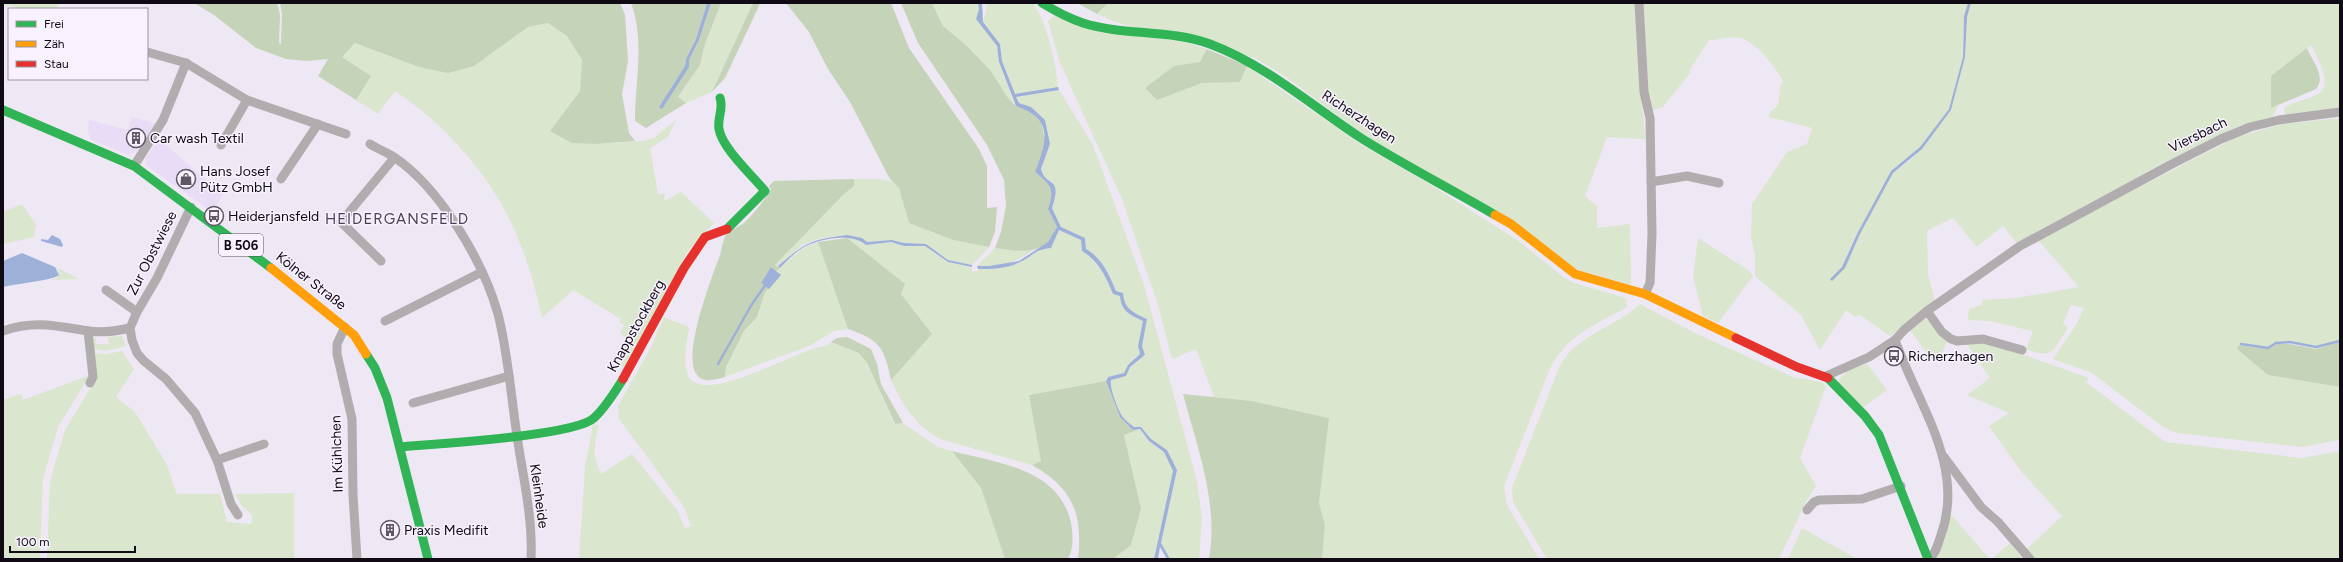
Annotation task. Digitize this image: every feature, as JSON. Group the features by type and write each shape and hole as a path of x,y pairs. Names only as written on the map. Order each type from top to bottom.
{"street":[{"name":"Richerzhagen","path":"1042,3 1058,13 1083,23 1110,28 1180,35 1210,44 1249,61 1362,138 1511,224 1575,274 1646,294 1797,366 1826,376 1875,428 1901,486 1928,559"},
{"path":"1639,3 1644,92 1650,118 1651,264 1650,283 1646,294"},
{"path":"148,52 186,63 247,100 346,134"},
{"path":"134,166 163,120 186,63"},
{"name":"Knappstockberg","path":"400,447 517,436 577,427 594,419 618,387 684,268 705,237 724,231 735,223 765,191 724,141 719,130 718,120 722,103 720,98"},
{"path":"221,145 247,100"},
{"name":"Viersbach","path":"1927,311 1991,264 2035,237 2240,130 2279,120 2340,112"},
{"name":"Kölner Straße","path":"5,113 134,166 191,207 345,327 361,344 375,368 387,398 428,559"},
{"path":"281,178 318,124"},
{"name":"Kleinheide","path":"370,144 394,158 434,195 464,237 482,272 498,313 509,376 529,517 532,559"},
{"path":"381,261 341,222 394,158"},
{"path":"1651,182 1686,176 1720,183"},
{"name":"Zur Obstwiese","path":"130,328 137,312 157,278 191,207"},
{"path":"385,321 482,272"},
{"name":"Zur Obstwiese","path":"106,290 137,312"},
{"path":"1826,376 1869,357 1895,340 1904,330 1927,311 1942,332 1951,339 1957,341 1983,339 2022,350"},
{"path":"3,331 32,325 50,324 88,331 115,331 130,328 136,353 183,397 195,413 217,460 231,504 238,515"},
{"name":"Im Kühlchen","path":"345,327 337,344 337,354 352,419 353,495 357,559"},
{"path":"88,331 93,377 90,383"},
{"name":"Richerzhagen","path":"1895,340 1933,427 1942,454 1948,482 1949,508 1936,548 1928,559"},
{"path":"413,403 509,376"},
{"path":"217,460 264,444"},
{"name":"Richerzhagen","path":"1942,454 1981,507 1998,522 2030,559"},
{"path":"1807,510 1814,502 1820,500 1862,499 1901,486"}],"shaded area":[{"path":"132,117 157,124 135,152 128,155 90,139 88,130 89,120 128,130"},
{"path":"159,139 223,195 212,212 146,165 146,157"}],"green space":[{"path":"3,3 59,3 57,8 17,8 3,5"},
{"path":"194,3 277,3 280,14 279,43 281,44 282,14 280,3 620,3 625,15 628,61 622,94 629,133 635,141 595,144 572,143 550,131 580,91 582,60 567,36 548,23 528,27 474,66 448,73 419,67 355,43 342,57 371,76 356,100 318,76 328,59 307,61 286,59 256,48 214,15"},
{"path":"631,3 707,3 696,39 686,59 685,66 659,107 689,67 689,60 699,40 711,3 721,3 705,44 700,65 678,97 686,103 646,128 635,121 638,32"},
{"path":"721,3 753,3 712,92 686,103 678,98 700,65 705,44"},
{"path":"753,3 760,3 725,78 712,92"},
{"path":"786,3 891,3 909,48 979,149 987,166 987,208 997,207 995,232 989,247 953,240 909,223 899,188 890,179 850,102 828,69 809,32"},
{"path":"901,3 932,3 943,26 966,45 991,71 1008,98 1016,106 1029,110 1041,122 1046,144 1035,172 1048,184 1050,188 1051,196 1048,209 1057,227 1047,243 1041,247 1022,251 995,248 1001,232 1006,206 1004,180 987,145 918,43"},
{"path":"932,3 978,3 979,9 976,19 997,46 999,62 1014,103 1008,98 991,71 966,45 943,26"},
{"path":"988,3 1033,3 1047,32 1058,87 1015,94 1002,61 1000,44 983,22"},
{"path":"1077,3 1108,3 1097,14"},
{"path":"1108,3 1635,3 1645,139 1607,137 1585,196 1597,206 1597,228 1630,224 1631,285 1576,269 1352,126 1286,77 1255,58 1118,23 1097,14"},
{"path":"1643,3 1968,3 1964,16 1963,57 1949,109 1920,147 1891,171 1858,232 1842,267 1830,279 1845,268 1860,234 1893,173 1914,157 1951,110 1965,57 1967,16 1971,3 2340,3 2340,108 2286,115 2284,112 2285,107 2317,94 2324,88 2325,82 2322,68 2311,45 2271,76 2272,107 2278,105 2273,117 2238,126 2167,161 2017,243 2003,226 1977,247 1953,218 1927,231 1928,275 1935,300 1890,336 1860,315 1855,317 1846,310 1820,350 1801,315 1755,276 1755,255 1751,236 1752,204 1787,152 1807,144 1812,128 1769,117 1770,111 1775,109 1779,102 1780,90 1783,81 1771,63 1755,46 1739,38 1709,40 1689,71 1691,72 1663,107 1652,111 1649,105"},
{"path":"1055,15 1180,41 1207,49 1200,62 1174,66 1145,88 1157,100 1202,83 1240,82 1247,66 1360,144 1428,183 1520,242 1563,277 1574,283 1626,298 1627,307 1584,331 1567,345 1551,366 1504,486 1507,505 1539,559 1322,559 1325,525 1319,503 1329,418 1252,401 1214,397 1196,349 1172,359 1158,305 1122,199 1060,63 1048,21"},
{"path":"548,23 567,36 582,60 580,91 550,131 573,143 595,144 644,141 654,138 676,120 668,137 650,148 658,194 665,193 664,201 681,192 714,223 688,251 624,368 618,357 626,338 620,333 624,325 619,322 621,319 573,290 542,318 531,274 515,231 506,211 481,173 466,154 433,120 395,91 378,114 356,100 371,76 342,57 355,43 419,67 474,66 528,27"},
{"path":"2307,48 2319,73 2320,79 2316,89 2271,108 2271,76"},
{"path":"1207,49 1247,66 1240,82 1202,83 1157,100 1145,88 1174,66 1200,62"},
{"path":"1059,90 1093,145 1144,285 1197,481 1202,519 1199,559 1170,559 1161,543 1177,470 1167,450 1151,439 1141,427 1134,427 1122,416 1116,404 1111,387 1111,380 1126,376 1130,367 1145,356 1142,346 1147,319 1130,310 1125,303 1123,293 1116,291 1105,267 1097,257 1086,249 1085,238 1061,227 1052,208 1056,191 1055,186 1043,175 1041,169 1050,144 1031,107 1018,103 1016,97"},
{"path":"2340,118 2340,340 2316,346 2290,341 2276,342 2267,347 2240,343 2237,349 2268,375 2340,387 2340,440 2302,447 2177,433 2163,427 2092,373 2053,359 2076,325 2084,308 2071,305 2063,323 2068,328 2056,347 2048,353 2026,349 2033,331 1989,321 1968,320 1969,309 1982,305 1982,300 2016,298 2079,287 2037,239 2241,135 2284,124"},
{"path":"854,179 881,179 895,184 902,197 909,223 953,240 989,247 972,265 948,260 926,244 904,243 892,240 866,242 846,235 818,239 802,245 777,267 775,265 844,194 854,186"},
{"path":"854,179 854,186 844,194 775,265 780,268 776,271 771,267 761,283 769,289 765,292 757,317 744,331 726,367 725,377 710,380 700,378 697,375 693,365 695,334 705,298 726,235 744,223 752,215 771,190 769,186 774,181"},
{"path":"22,204 36,225 34,237 3,244 3,212"},
{"path":"1059,230 1081,240 1082,251 1097,264 1108,281 1113,294 1120,296 1120,301 1124,309 1143,321 1138,346 1140,354 1128,365 1124,373 1108,377 1106,381 1029,395 1042,462 1032,465 940,439 931,434 923,428 905,406 891,380 932,334 901,294 847,238 861,241 866,245 891,242 904,246 925,246 947,262 972,267 972,272 978,271 978,269 1003,268 1013,265 1023,261 1040,250 1051,248"},
{"path":"847,238 905,284 901,294 932,334 891,380 886,360 879,346 867,337 848,329 818,242"},
{"path":"1698,238 1748,270 1753,276 1718,323 1703,316 1693,277"},
{"path":"818,242 848,329 834,331 809,346 725,377 726,367 744,331 757,317 765,292 780,275 776,271 803,248"},
{"path":"995,248 1022,251 1033,250 1020,259 1007,264 977,266"},
{"path":"55,267 79,279 51,280 57,278 59,271"},
{"path":"1640,304 1697,334 1793,377 1821,382 1826,386 1800,458 1816,486 1806,502 1779,559 1547,559 1513,502 1512,488 1558,370 1564,360 1576,346 1623,317"},
{"path":"664,317 689,327 685,362 687,373 695,383 710,385 729,381 751,374 813,349 826,346 831,342 859,353 867,363 894,424 903,423 938,447 952,451 981,488 1005,559 579,559 585,467 593,425 599,425 595,455 601,474 632,454 677,510 685,528 691,526 684,507 619,419 618,406 651,347"},
{"path":"1924,319 1931,322 1948,340 1940,358 1934,363 1910,330"},
{"path":"122,336 126,346 106,351 92,349 92,339 96,338 96,344 109,344 108,337"},
{"path":"847,337 871,349 877,364 881,384 903,423 895,424 867,363 859,353 831,342 837,338"},
{"path":"2340,342 2340,387 2268,375 2237,349 2239,345 2268,349 2277,344 2290,344 2316,349"},
{"path":"1966,343 1991,343 2089,378 2086,382 2165,442 2302,458 2340,451 2340,559 2036,559 2027,549 2062,516 2020,470 1989,426 2009,413 1967,395 1990,378"},
{"path":"122,351 134,369 116,397 135,412 166,463 177,494 220,494 227,522 250,524 252,522 252,515 242,506 235,494 294,493 294,559 47,559 50,481 65,430 97,377 93,353 106,354"},
{"path":"1867,364 1887,390 1862,408 1840,384 1839,379 1851,369"},
{"path":"90,375 58,427 43,479 40,559 3,559 3,400 21,394 23,400"},
{"path":"1106,381 1120,417 1133,430 1140,429 1124,435 1141,509 1131,545 1113,559 1078,559 1079,529 1072,504 1066,493 1057,483 1032,465 1041,461 1029,395"},
{"path":"1183,394 1252,401 1329,418 1319,503 1325,525 1322,559 1209,559 1211,517 1209,496 1200,455"},
{"path":"1140,429 1149,441 1164,452 1173,471 1154,559 1113,559 1131,545 1141,509 1124,435"},
{"path":"952,451 1024,471 1040,479 1054,490 1064,505 1071,523 1073,536 1068,559 1005,559 981,488"},
{"path":"1951,515 1990,559 1937,559"},
{"path":"1802,528 1857,559 1788,559"},
{"path":"2010,543 2023,559 1992,559"}],"water":[{"path":"707,3 711,3 699,40 689,60 689,67 662,109 659,107 685,66 686,59 696,39"},
{"path":"978,3 982,3 983,22 1000,44 1002,61 1015,94 1058,87 1059,90 1016,97 1019,103 1031,107 1045,120 1050,144 1041,169 1043,175 1055,186 1056,191 1052,208 1061,227 1085,238 1086,249 1101,262 1116,291 1123,293 1125,303 1130,310 1147,319 1142,346 1145,355 1130,367 1126,376 1111,380 1111,387 1118,409 1122,416 1134,427 1141,427 1151,439 1167,450 1177,470 1161,543 1170,559 1167,559 1160,547 1158,559 1154,559 1173,471 1164,452 1149,441 1140,429 1133,430 1120,417 1106,381 1108,377 1124,373 1128,365 1140,354 1138,346 1143,321 1124,309 1120,296 1113,294 1105,276 1093,260 1082,251 1081,240 1059,230 1051,248 1040,250 1023,261 1003,268 978,269 977,266 989,266 1019,261 1048,242 1057,227 1048,209 1051,196 1050,188 1048,184 1035,172 1044,141 1042,124 1037,117 1016,106 999,62 997,46 976,19 979,9"},
{"path":"1968,3 1971,3 1967,17 1965,57 1951,110 1922,149 1893,173 1860,234 1845,268 1832,281 1830,279 1842,267 1858,232 1891,171 1920,147 1949,109 1963,57 1964,16"},
{"path":"52,235 60,239 63,245 62,247 41,241 41,239 48,240"},
{"path":"847,235 862,238 867,242 892,240 904,243 926,244 948,260 972,265 972,267 948,262 925,246 904,246 891,242 866,245 860,241 844,238 827,239 810,244 797,251 780,268 778,266 795,252 809,243 825,239"},
{"path":"22,253 55,267 59,275 50,279 3,287 3,261"},
{"path":"771,267 781,275 769,289 761,283"}],"waterway":[{"path":"718,364 752,304 766,284"},
{"path":"2241,344 2268,348 2276,343 2290,342 2316,347 2340,341"}],"traffic: fast":[{"path":"1042,3 1072,19 1083,23 1114,30 1163,34 1194,39 1231,53 1288,87 1361,138 1495,215"},
{"path":"720,98 721,106 719,129 721,136 731,153 765,191 727,229"},
{"path":"3,110 134,166 271,268"},
{"path":"366,354 375,368 387,398 428,559"},
{"path":"1828,378 1865,416 1879,435 1928,559"},
{"path":"400,447 502,438 560,430 582,424 594,418 598,414 610,400 623,379"}],"traffic: slow":[{"path":"1495,215 1511,224 1575,274 1645,294 1736,338"},
{"path":"271,268 354,335 366,354"}],"traffic: jam":[{"path":"623,379 684,268 705,237 727,229"},
{"path":"1736,338 1797,367 1828,378"}],"place":[{"name":"Car wash Textil","path":"136,138"},
{"name":"Hans Josef Pütz GmbH","path":"186,179"},
{"name":"Heiderjansfeld","path":"214,216"},
{"name":"Richerzhagen","path":"1894,356"},
{"name":"Praxis Medifit","path":"390,530"}],"district":[{"name":"HEIDERGANSFELD","path":"397,219"}]}
